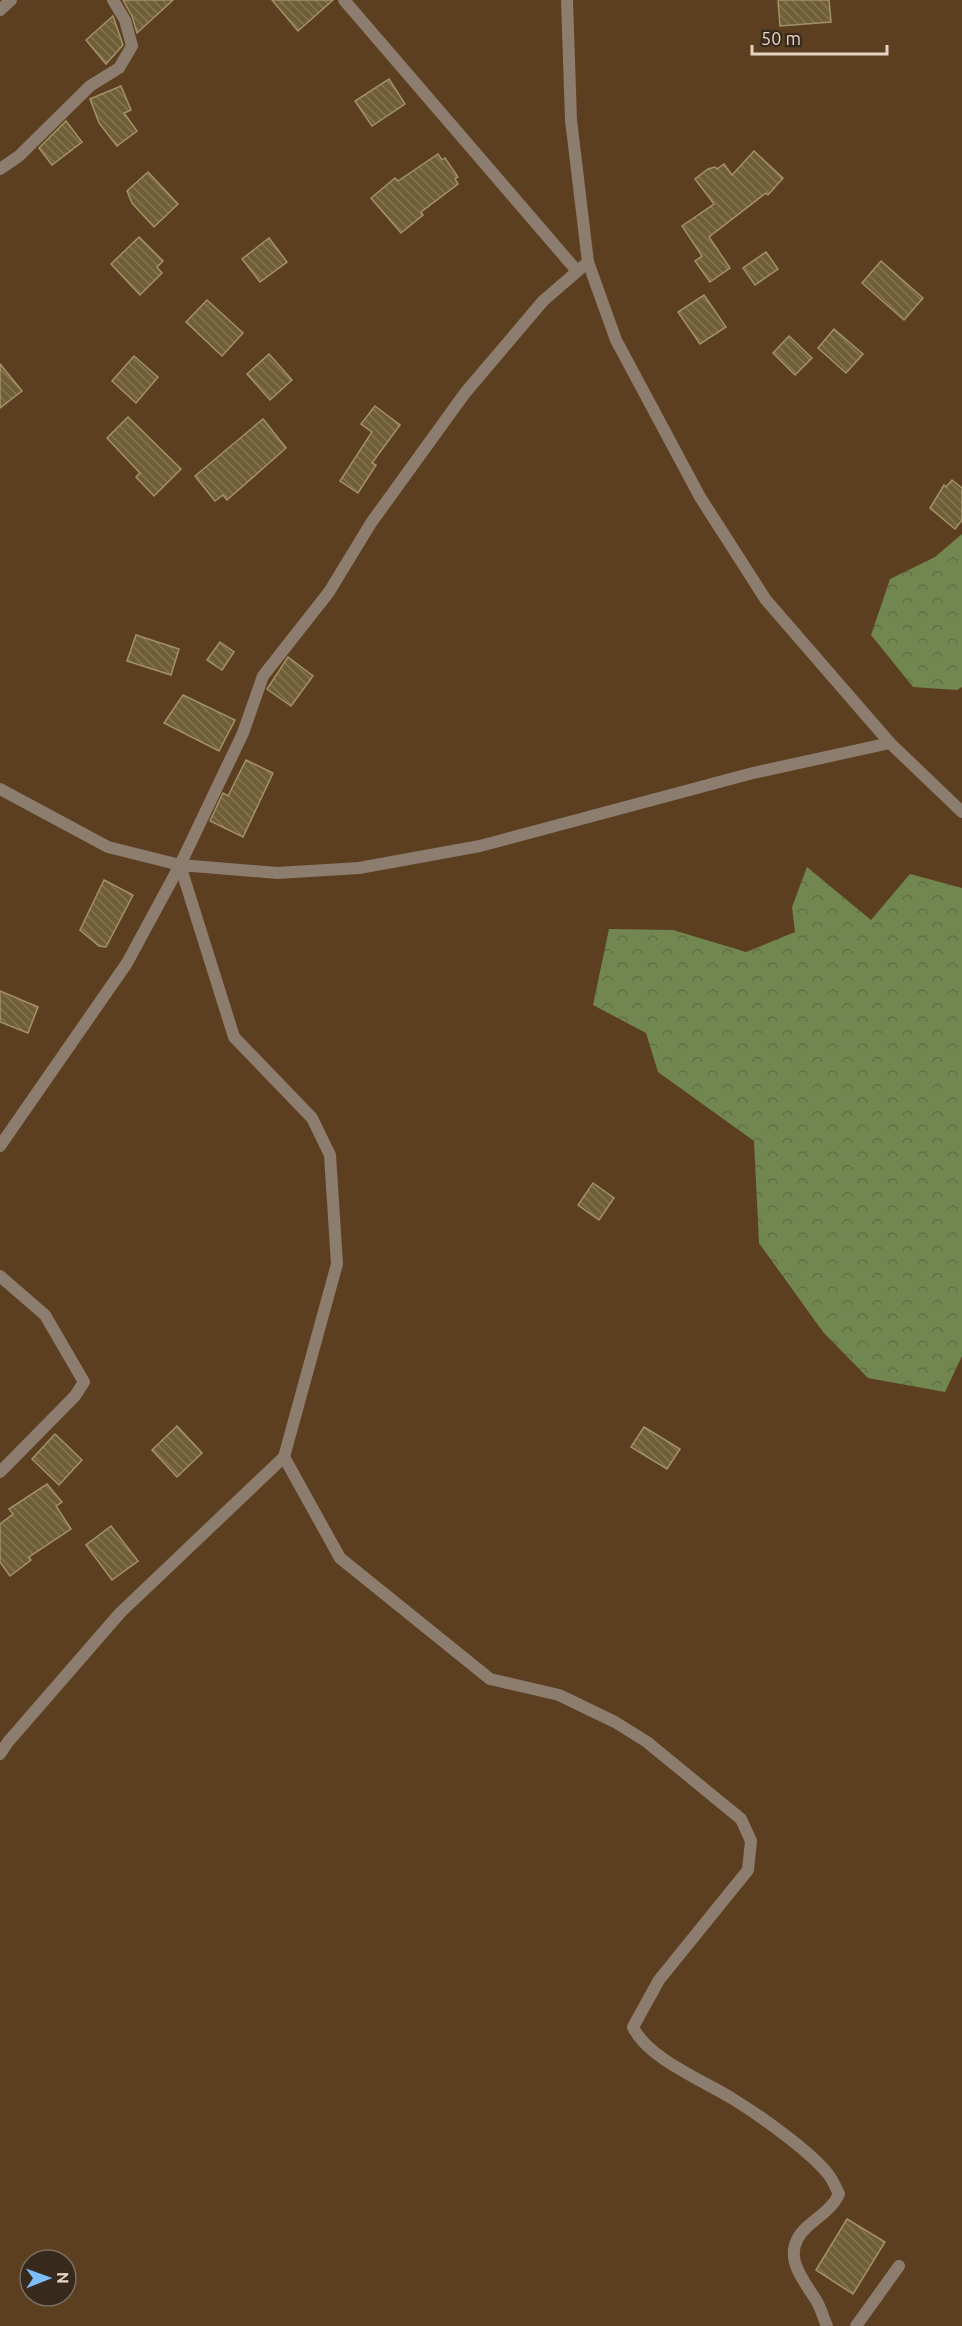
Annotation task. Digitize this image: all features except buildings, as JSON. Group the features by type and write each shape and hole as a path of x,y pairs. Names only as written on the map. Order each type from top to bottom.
{"street":[{"path":"0,10 10,0"},
{"path":"0,169 19,156 90,86 119,68 132,46 125,20 113,0"},
{"path":"344,0 577,271"},
{"path":"567,0 571,120 588,262 616,340 700,497 766,600 890,743 962,812"},
{"path":"0,1146 127,963 180,865 243,733 263,676 329,592 371,524 465,393 543,301 588,262"},
{"path":"0,789 108,846 180,865 277,873 359,868 480,846 753,773 890,743"},
{"path":"0,1754 120,1613 284,1457 337,1264 330,1155 312,1118 234,1036 180,865"},
{"path":"0,1276 45,1315 84,1382 75,1396 0,1472"},
{"path":"284,1457 340,1558 490,1679 559,1695 615,1722 647,1742 741,1819 751,1841 748,1870 659,1980 633,2027 638,2038 652,2051 736,2100 805,2152 828,2174 839,2194 836,2203 803,2230 793,2245 794,2261 818,2303 827,2326"},
{"path":"856,2326 898,2266"}],"green space":[{"path":"962,534 962,687 957,690 913,687 871,635 890,579 935,557"},
{"path":"807,867 871,920 910,874 962,888 962,1356 945,1392 868,1378 823,1332 759,1243 754,1141 658,1072 646,1033 593,1005 609,929 673,930 746,952 795,932 792,907"}]}
